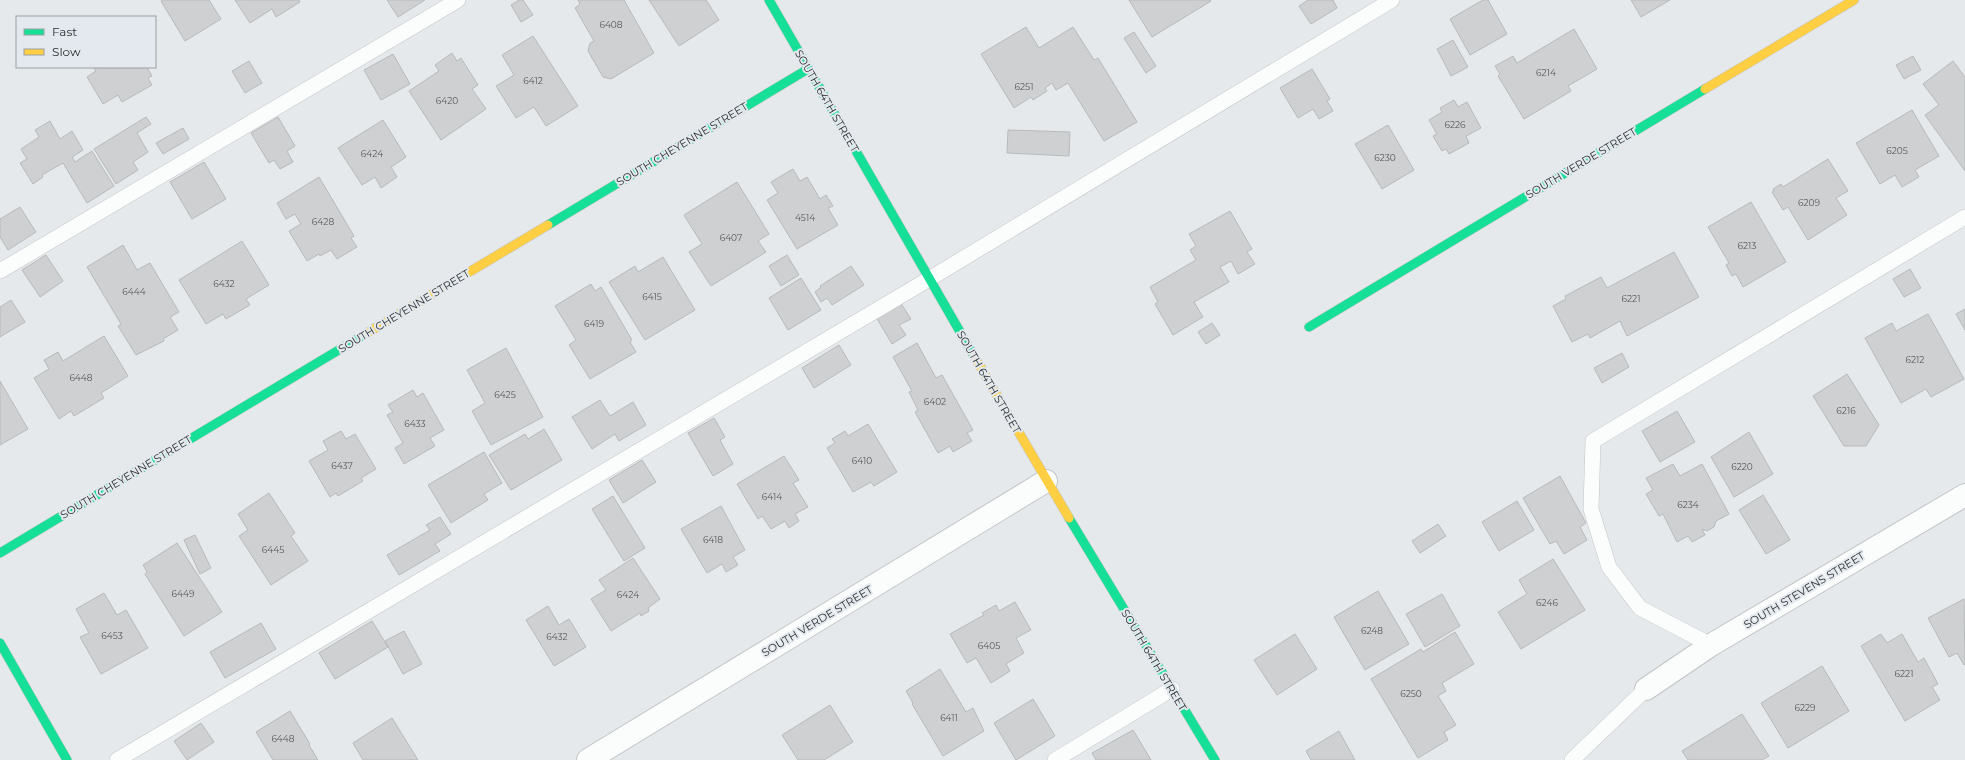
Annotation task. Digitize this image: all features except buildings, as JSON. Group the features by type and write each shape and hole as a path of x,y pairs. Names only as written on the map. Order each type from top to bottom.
{"street":[{"name":"SOUTH 64TH STREET","path":"769,0 1046,481 1215,760"},
{"name":"SOUTH VERDE STREET","path":"1309,327 1854,0"},
{"name":"SOUTH CHEYENNE STREET","path":"0,553 808,68"},
{"name":"SOUTH VERDE STREET","path":"588,760 1046,481"},
{"name":"SOUTH STEVENS STREET","path":"1646,689 1711,645 1965,495"},
{"path":"0,643 67,760"}],"lane":[{"path":"0,272 458,0"},
{"path":"117,760 929,279 1392,0"},
{"path":"1711,645 1640,608 1609,567 1591,509 1593,441 1965,217"},
{"path":"1055,760 1172,689"},
{"path":"1572,760 1646,689"}],"traffic: fast":[{"path":"769,0 974,356"},
{"path":"548,225 808,69"},
{"path":"1309,327 1705,89"},
{"path":"0,553 367,333"},
{"path":"1069,518 1215,760"},
{"path":"0,643 67,760"}],"traffic: slow":[{"path":"1705,89 1854,0"},
{"path":"367,333 548,225"},
{"path":"974,356 1069,518"}]}
